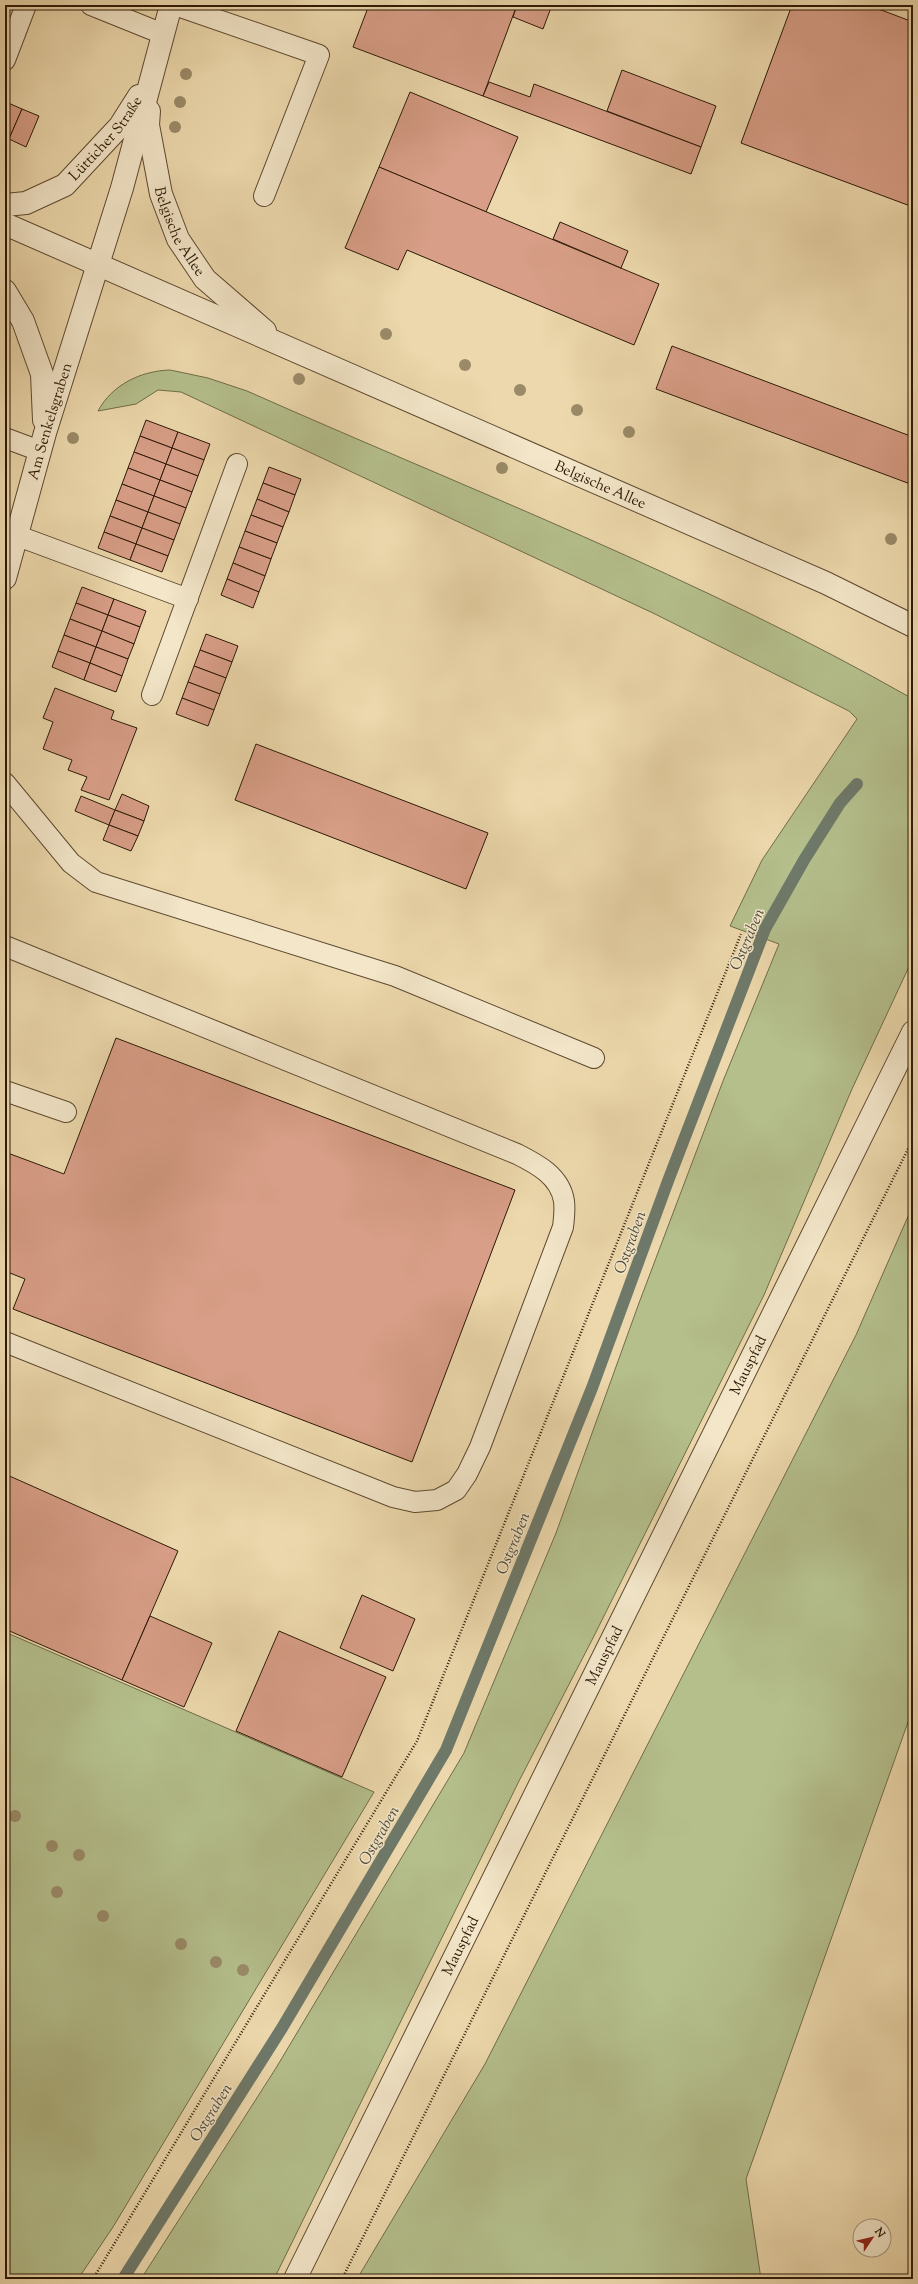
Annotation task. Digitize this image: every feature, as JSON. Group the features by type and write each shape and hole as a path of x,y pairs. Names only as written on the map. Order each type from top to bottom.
{"street":[{"name":"Lütticher Straße","path":"98,265 122,188 171,5"},
{"name":"Lütticher Straße","path":"5,205 26,203 65,185 120,126 152,76"},
{"name":"Belgische Allee","path":"152,76 148,125 161,194 178,239 205,279 286,348"},
{"name":"Belgische Allee","path":"5,224 826,583 913,626"},
{"name":"Am Senkelsgraben","path":"5,578 18,536 43,442 98,265"},
{"path":"5,291 23,321 42,374 43,442"},
{"name":"Mauspfad","path":"295,2279 913,1032"}],"lane":[{"path":"5,60 26,5"},
{"path":"91,5 163,34"},
{"path":"175,5 319,55 264,196"},
{"path":"5,438 43,442"},
{"path":"152,695 237,464"},
{"path":"18,536 188,599"},
{"path":"5,783 71,863 96,882 395,976 594,1058"},
{"path":"5,946 516,1154 540,1166 555,1180 564,1201 563,1227 480,1448 456,1490 436,1500 416,1502 393,1497 5,1342"},
{"path":"5,1091 66,1112"}],"path":[{"path":"93,2279 417,1741 741,934"},
{"path":"342,2279 913,1139"}],"green space":[{"path":"170,370 208,378 247,391 584,537 667,574 750,614 832,655 913,699 913,958 852,1089 764,1295 593,1638 519,1781 274,2279 141,2279 276,2068 464,1753 556,1533 639,1303 723,1081 779,944 730,926 762,860 857,719 849,711 655,614 181,392 158,390 136,404 98,411 111,394 128,381 148,373"},
{"path":"913,1205 913,1708 746,2179 761,2279 357,2279 485,2064 856,1335"},
{"path":"5,1632 374,1792 113,2227 78,2279 5,2279"}],"building":[{"path":"369,5 517,5 483,96 353,47"},
{"path":"517,5 552,5 543,29 513,17"},
{"path":"792,5 868,5 913,22 913,207 741,143"},
{"path":"622,70 716,106 701,147 607,111"},
{"path":"489,82 530,97 534,84 701,147 691,174 483,96"},
{"path":"410,92 518,137 486,212 379,167"},
{"path":"6,102 22,109 9,139 5,138"},
{"path":"22,109 39,116 26,147 9,139"},
{"path":"379,167 659,284 634,345 407,250 398,270 345,248"},
{"path":"560,222 628,251 621,268 553,239"},
{"path":"672,346 913,437 913,485 656,389"},
{"path":"146,420 178,432 172,448 140,436"},
{"path":"178,432 210,444 204,460 172,448"},
{"path":"140,436 172,448 166,464 134,452"},
{"path":"172,448 204,460 198,476 166,464"},
{"path":"134,452 166,464 160,480 128,468"},
{"path":"166,464 198,476 192,492 160,480"},
{"path":"269,467 301,479 295,495 263,483"},
{"path":"128,468 160,480 154,496 122,484"},
{"path":"160,480 192,492 186,508 154,496"},
{"path":"263,483 295,495 289,512 257,499"},
{"path":"122,484 154,496 148,512 116,500"},
{"path":"154,496 186,508 180,524 148,512"},
{"path":"257,499 289,512 283,527 251,515"},
{"path":"116,500 148,512 142,528 110,516"},
{"path":"148,512 180,524 174,540 142,528"},
{"path":"251,515 283,527 277,543 245,531"},
{"path":"110,516 142,528 136,544 104,532"},
{"path":"142,528 174,540 168,556 136,544"},
{"path":"245,531 277,543 271,559 239,547"},
{"path":"104,532 136,544 130,560 98,548"},
{"path":"136,544 168,556 162,572 130,560"},
{"path":"239,547 271,559 265,576 233,563"},
{"path":"233,563 265,576 259,592 227,579"},
{"path":"227,579 259,592 253,608 221,595"},
{"path":"82,587 114,599 108,615 76,603"},
{"path":"114,599 146,611 140,627 108,615"},
{"path":"76,603 108,615 102,631 70,619"},
{"path":"108,615 140,627 134,644 102,631"},
{"path":"70,619 102,631 96,647 64,635"},
{"path":"102,631 134,644 128,659 96,647"},
{"path":"206,634 238,646 232,662 200,650"},
{"path":"64,635 96,647 90,663 58,651"},
{"path":"96,647 128,659 122,676 90,663"},
{"path":"200,650 232,662 226,678 194,666"},
{"path":"58,651 90,663 84,680 52,667"},
{"path":"90,663 122,676 116,692 84,680"},
{"path":"194,666 226,678 220,694 188,682"},
{"path":"188,682 220,694 214,710 182,698"},
{"path":"55,688 114,711 111,719 137,728 109,800 81,790 87,777 68,770 72,760 43,749 53,722 43,718"},
{"path":"182,698 214,710 208,726 176,714"},
{"path":"256,744 488,833 466,889 235,800"},
{"path":"122,794 149,806 144,821 115,810"},
{"path":"81,796 115,810 109,825 75,811"},
{"path":"115,810 144,821 138,836 109,825"},
{"path":"109,825 138,836 131,851 103,840"},
{"path":"116,1038 515,1190 412,1462 13,1309 25,1279 5,1271 5,1152 64,1174"},
{"path":"5,1474 178,1551 122,1680 5,1629"},
{"path":"362,1595 415,1619 393,1671 340,1648"},
{"path":"150,1616 212,1643 184,1707 122,1680"},
{"path":"279,1631 386,1677 342,1777 236,1731"}],"waterway":[{"name":"Ostgraben","path":"123,2279 282,2028 446,1750 592,1388 668,1181 765,929 804,860 840,803 857,784"}]}
